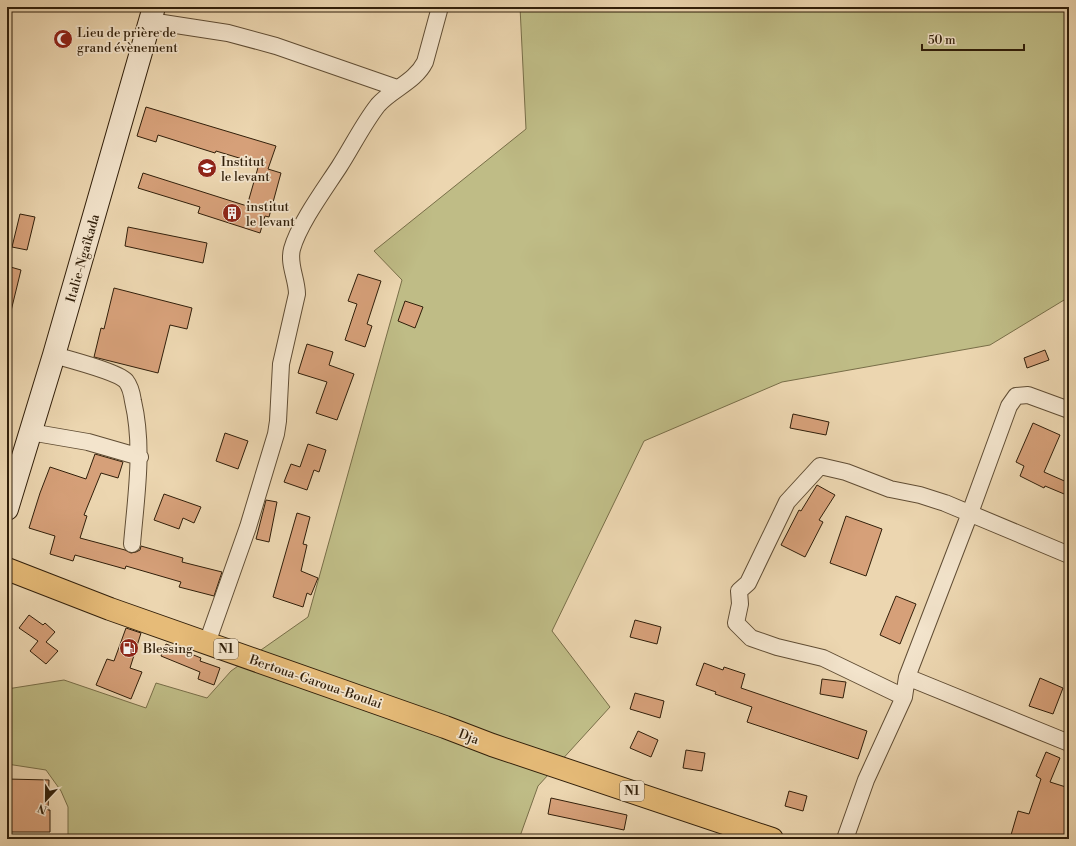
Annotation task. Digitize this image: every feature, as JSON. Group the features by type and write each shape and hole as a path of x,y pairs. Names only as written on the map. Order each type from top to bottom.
{"highway":[{"name":"Bertoua-Garoua-Boulai","path":"7,569 110,609 446,727"},
{"name":"Dja","path":"446,727 492,745 772,839"}],"street":[{"path":"207,643 248,527 276,434 281,364 297,294 297,286 293,274 291,250 308,217 368,120 379,105 397,88 421,70 425,62 440,7"},
{"path":"152,14 276,46 397,88"},
{"name":"Italie-Ngaîkada","path":"7,509 54,355 152,14"},
{"path":"54,355 117,374 126,381 131,390 136,413 140,457 132,544"},
{"path":"845,839 866,780 904,697 907,677 970,514 1009,406 1016,396 1028,395 1069,410"},
{"path":"30,432 88,442 140,457"},
{"path":"904,697 823,658 777,647 751,638 736,623 740,604 739,591 748,583 787,502 820,466 846,472 890,489 920,495 945,503 1069,554"},
{"path":"907,677 1068,740"}],"shaded area":[{"path":"520,7 1069,7 1069,297 990,345 782,382 644,441 552,631 610,707 538,786 519,839 68,839 68,807 61,791 46,770 7,764 7,689 64,680 146,708 156,683 207,698 231,671 308,617 402,280 374,251 526,129"}],"building":[{"path":"146,107 276,146 268,169 281,173 269,217 265,216 260,233 198,213 200,207 138,188 143,173 247,206 259,164 216,151 215,153 158,135 156,142 137,136"},
{"path":"20,214 35,217 27,250 12,247"},
{"path":"128,227 207,243 203,263 125,246"},
{"path":"7,266 21,270 11,311 7,310"},
{"path":"358,274 381,281 367,324 372,326 365,347 345,340 357,304 348,301"},
{"path":"114,288 192,308 187,329 170,325 158,373 94,357 101,328 104,329"},
{"path":"405,301 423,307 415,328 398,321"},
{"path":"307,344 333,352 329,365 354,374 337,420 316,413 327,382 298,373"},
{"path":"1045,350 1049,360 1027,368 1024,358"},
{"path":"793,414 829,422 826,435 790,428"},
{"path":"1033,423 1060,435 1044,472 1069,483 1069,496 1045,486 1044,488 1020,476 1024,466 1016,462"},
{"path":"225,433 248,441 238,469 216,461"},
{"path":"308,444 326,450 319,472 314,470 307,490 284,482 291,464 300,467"},
{"path":"95,454 123,462 118,478 101,473 84,515 87,516 80,538 131,553 140,550 141,546 183,558 182,562 222,572 214,596 179,587 181,582 126,566 125,569 75,555 73,561 50,554 55,536 29,528 50,467 86,479"},
{"path":"817,485 835,495 819,520 823,522 805,557 781,545 799,510 801,511"},
{"path":"164,494 201,507 194,523 183,518 179,529 154,520"},
{"path":"266,500 277,502 269,542 256,539"},
{"path":"297,513 310,517 303,544 307,545 301,571 318,578 311,595 307,593 303,607 273,597"},
{"path":"846,516 882,529 866,576 830,563"},
{"path":"896,596 916,604 900,644 880,635"},
{"path":"29,615 43,625 45,623 55,632 46,642 58,651 46,664 30,651 38,641 19,628"},
{"path":"635,620 661,627 657,644 630,637"},
{"path":"126,628 141,633 130,668 142,672 131,699 96,685 107,659 114,661"},
{"path":"166,644 201,658 200,661 220,668 214,685 198,679 200,672 161,656"},
{"path":"704,663 723,670 724,667 745,674 741,688 867,731 858,759 747,722 752,707 715,694 716,692 696,685"},
{"path":"1040,678 1063,688 1053,714 1029,706"},
{"path":"822,679 846,682 843,698 820,694"},
{"path":"635,693 664,701 660,718 630,709"},
{"path":"638,731 658,740 651,757 630,748"},
{"path":"686,750 705,753 702,771 683,768"},
{"path":"1046,752 1060,758 1050,782 1069,788 1069,839 1023,839 1011,835 1018,811 1029,814 1041,779 1036,776"},
{"path":"7,779 49,780 48,810 50,810 50,832 7,832"},
{"path":"789,791 807,796 803,811 785,806"},
{"path":"551,798 627,815 624,830 548,814"}],"place":[{"name":"Lieu de prière de grand évènement","path":"63,39"},
{"name":"Institut le levant","path":"207,168"},
{"name":"institut le levant","path":"232,213"},
{"name":"Blessing","path":"129,648"}]}
